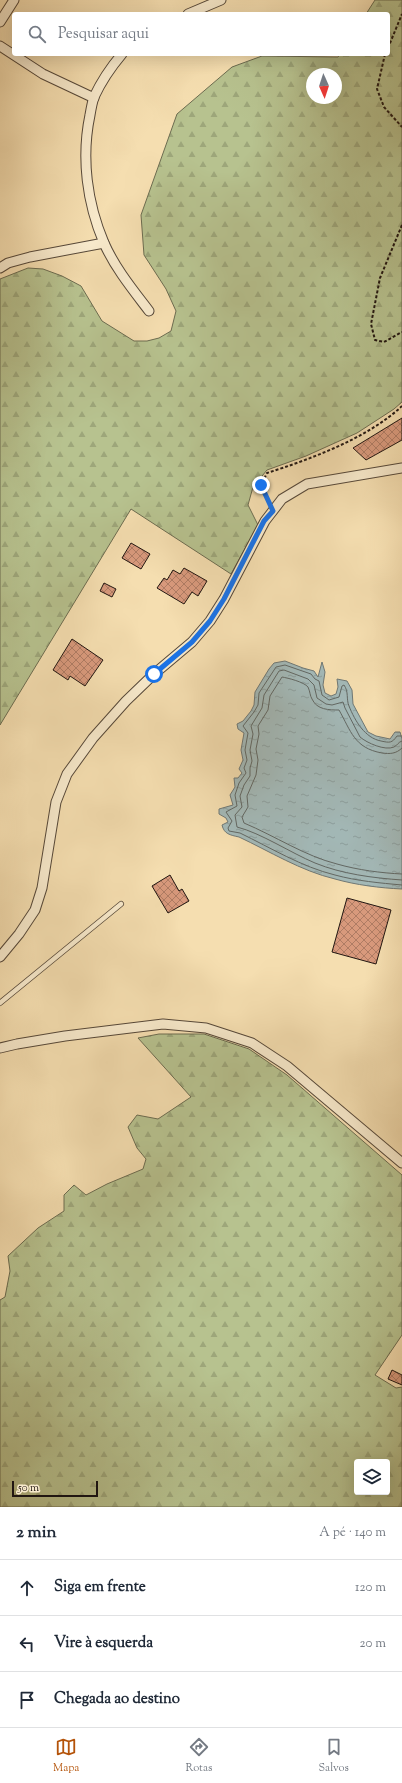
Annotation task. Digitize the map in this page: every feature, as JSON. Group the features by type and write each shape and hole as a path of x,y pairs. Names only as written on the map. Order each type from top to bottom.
{"street":[{"path":"0,22 14,0"},
{"path":"193,12 221,0"},
{"path":"0,46 12,54"},
{"path":"15,56 43,74 94,98"},
{"path":"120,56 107,74 94,98 87,126 85,155 87,180 92,209 104,243 115,264 149,311"},
{"path":"0,268 8,263 30,256 104,243"},
{"path":"0,957 20,934 35,910 42,888 56,802 67,774 93,738 126,701 154,674 192,642 210,621 224,599 264,521 282,499 307,484 402,468"},
{"path":"0,1048 65,1036 163,1024 206,1028 252,1043 287,1066 402,1163"}],"lane":[{"path":"0,1003 121,904"}],"path":[{"path":"390,43 402,14"},
{"path":"385,56 377,89 384,107 402,127"},
{"path":"402,225 380,278 371,324 375,340 384,342 402,332"},
{"path":"273,511 261,485 267,473 301,462 358,436 402,406"}],"green space":[{"path":"375,0 402,0 402,402 394,409 357,433 306,456 267,470 253,487 248,505 258,525 231,574 131,509 0,725 0,279 28,268 43,269 62,276 81,286 102,321 134,341 147,341 159,338 171,331 176,311 166,289 144,255 141,215 177,114 232,67 262,56 390,56 390,12 367,12"},
{"path":"159,1034 204,1034 249,1049 287,1075 402,1175 402,1335 375,1375 396,1388 402,1387 402,1507 0,1507 0,1300 5,1297 10,1271 8,1256 38,1228 64,1211 64,1195 74,1185 86,1195 107,1184 143,1169 146,1159 137,1148 128,1127 137,1115 158,1119 191,1097 138,1038"}],"water":[{"path":"285,661 314,671 318,677 322,662 325,672 323,685 325,693 331,696 336,694 338,687 337,679 347,681 352,690 353,704 368,732 376,736 390,739 395,732 400,732 402,739 402,889 360,885 322,875 298,866 239,837 228,834 224,830 222,825 228,822 226,818 219,814 219,809 233,805 230,795 235,787 234,778 238,778 242,773 239,769 243,760 241,750 244,733 238,729 237,724 243,721 251,711 254,705 255,692 269,669 274,663"}],"building":[{"path":"402,418 402,440 366,460 353,448"},
{"path":"131,543 150,554 141,569 122,558"},
{"path":"184,568 207,581 198,596 192,592 184,604 157,588 164,578 167,580 173,570 180,574"},
{"path":"104,583 116,589 112,597 100,591"},
{"path":"72,639 103,660 85,686 70,676 68,680 53,670"},
{"path":"170,875 179,891 182,889 189,901 168,913 152,886"},
{"path":"347,898 391,910 376,964 332,952"},
{"path":"392,1370 402,1375 402,1385 388,1379"}],"route":[{"path":"154,674 192,642 210,621 224,599 264,521 273,511 261,485"}]}
